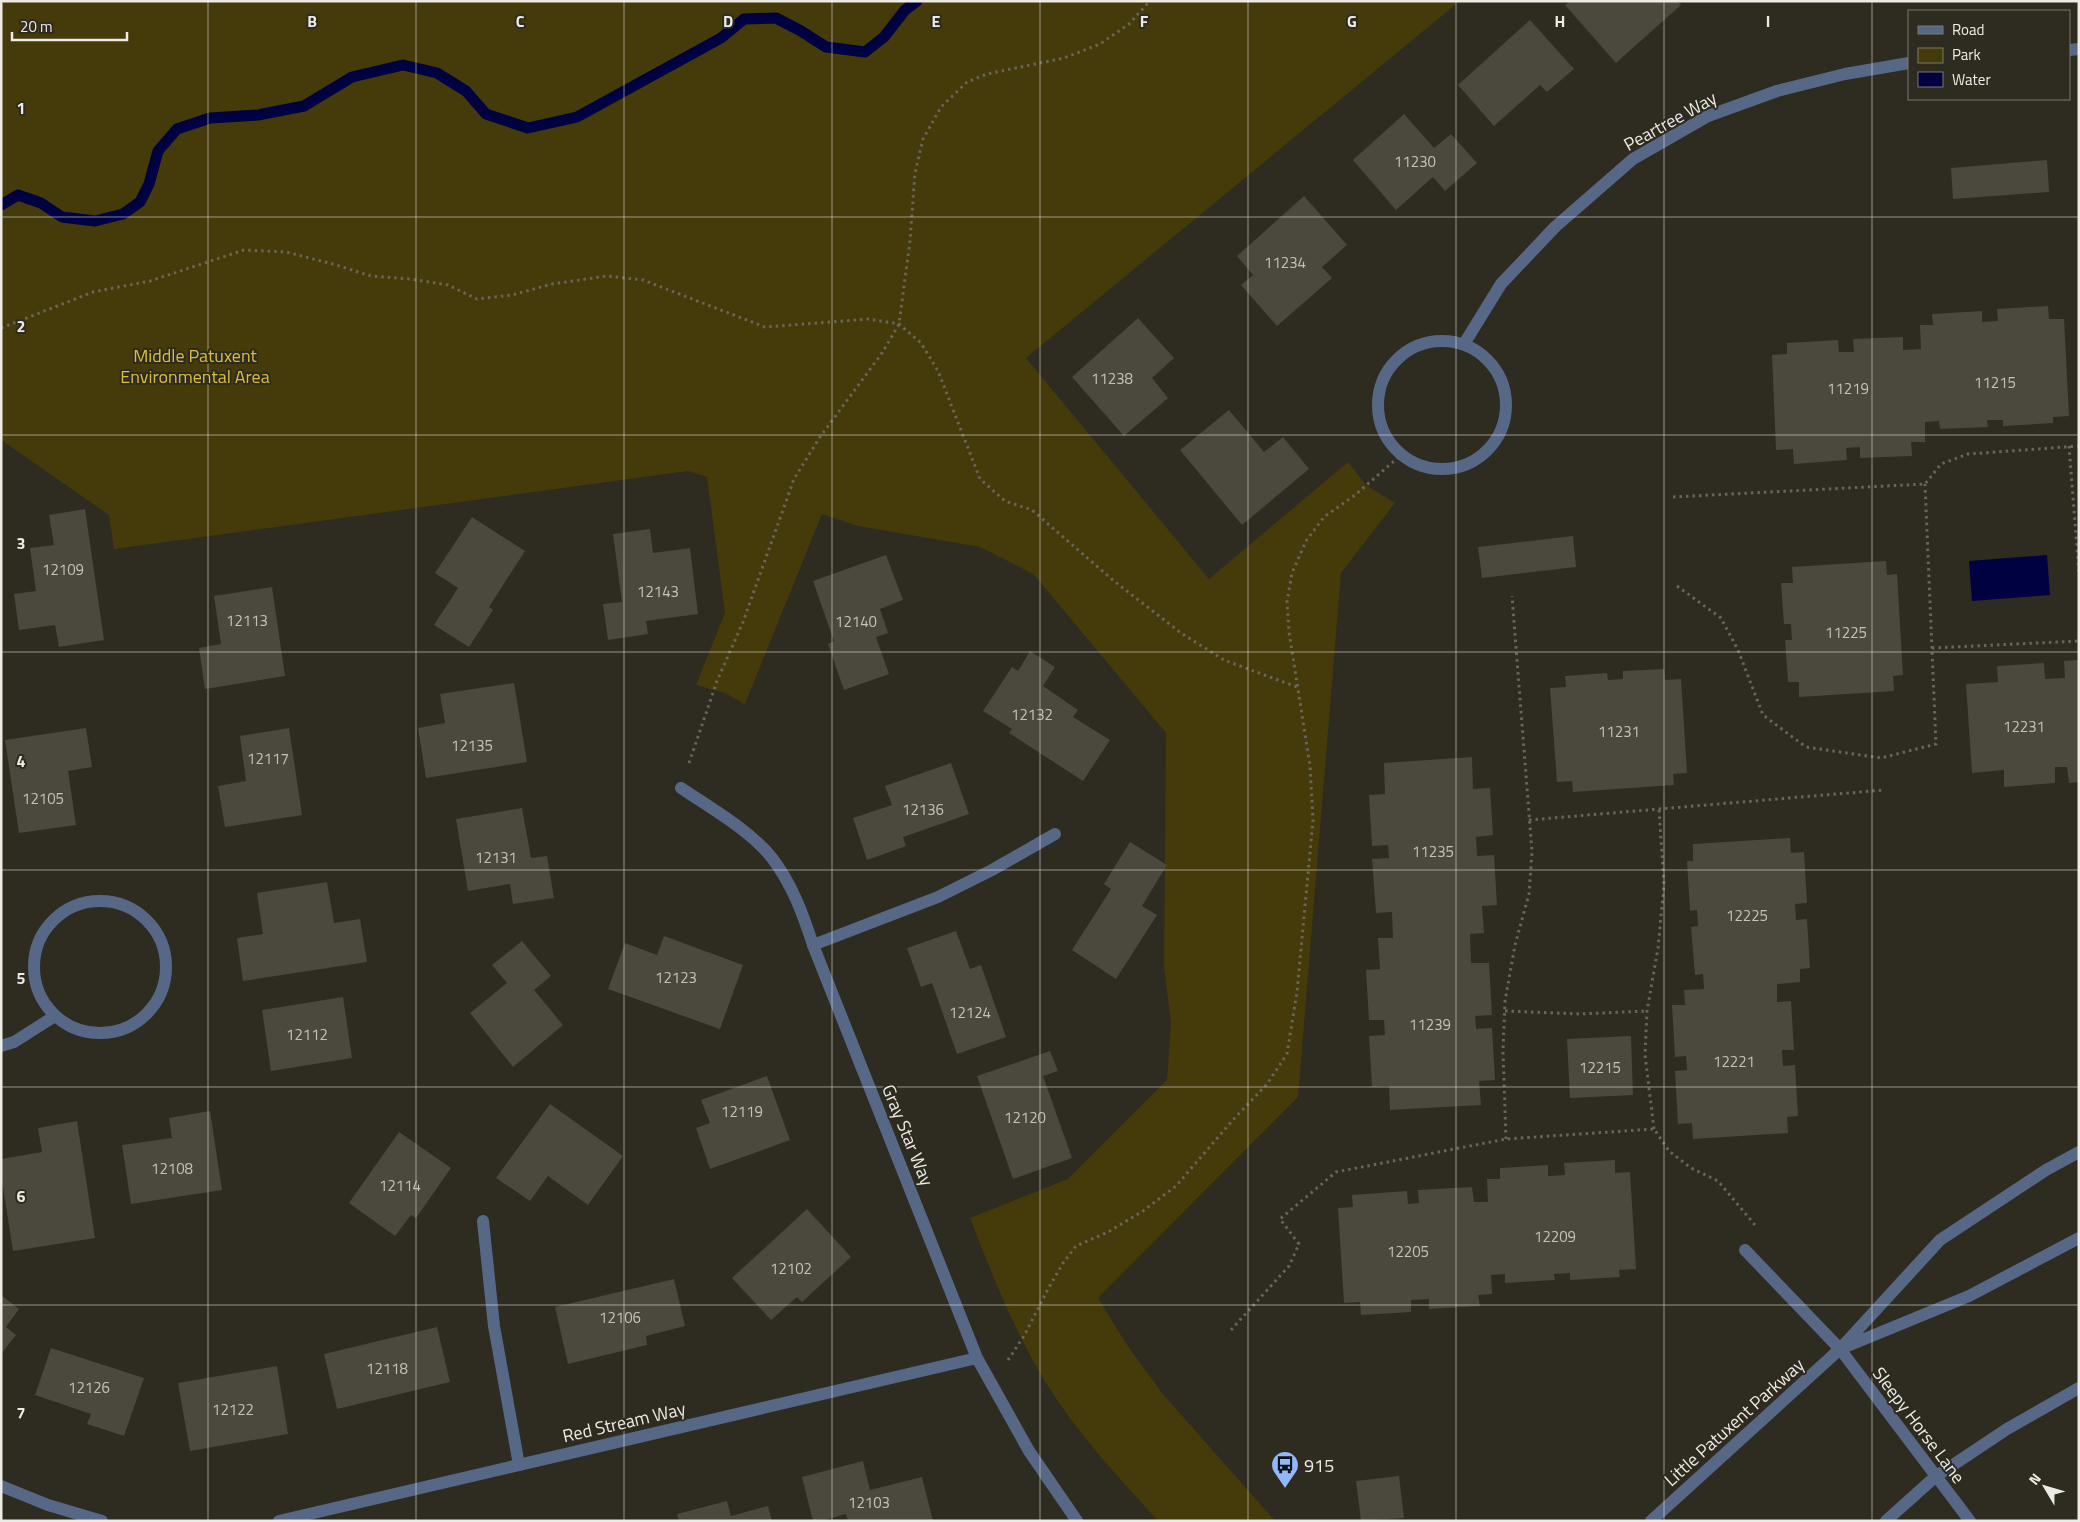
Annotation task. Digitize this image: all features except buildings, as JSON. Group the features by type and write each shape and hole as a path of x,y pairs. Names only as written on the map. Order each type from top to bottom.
{"street":[{"name":"Peartree Way","path":"1464,344 1501,284 1555,227 1633,159 1708,116 1778,91 1845,74 1908,63"},
{"path":"1446,340 1464,344 1482,354 1496,369 1504,388 1506,408 1502,428 1492,446 1476,460 1457,467 1437,469 1418,465 1401,455 1389,442 1381,428 1377,411 1378,394 1384,376 1395,361 1410,349 1428,342 1446,340"},
{"name":"Gray Star Way","path":"681,788 737,826 772,858 798,902 813,945 978,1358 1029,1451 1077,1521"},
{"path":"813,945 938,897 992,870 1055,834"},
{"path":"106,900 130,908 150,922 161,941 166,973 159,996 140,1020 116,1031 94,1033 74,1028 55,1016 40,996 34,971 37,945 49,923 66,909 84,902 106,900"},
{"path":"1,1046 14,1042 55,1016"},
{"name":"Little Patuxent Parkway","path":"1651,1521 1840,1349 1940,1240 2046,1170 2079,1152"},
{"path":"483,1221 494,1326 519,1465"},
{"name":"Little Patuxent Parkway","path":"1840,1349 1969,1296 2079,1238"},
{"name":"Sleepy Horse Lane","path":"1745,1250 1840,1349 1970,1521"},
{"name":"Red Stream Way","path":"279,1521 978,1358"},
{"path":"1886,1521 1935,1477 2007,1429 2079,1388"},
{"path":"1,1486 48,1505 102,1521"}],"path":[{"path":"681,788 717,681 743,622 794,478 820,437 882,354 898,324 910,241 915,172 924,139 941,107 967,82 987,74 1064,58 1100,44 1129,24 1150,1"},
{"path":"1,328 93,292 150,281 244,250 286,252 370,276 410,279 448,285 477,299 512,295 552,284 607,276 643,280 765,327 868,319 898,324 921,342 938,371 980,479 1005,501 1032,510 1114,580 1182,633 1224,660 1296,686"},
{"path":"2069,446 2079,574"},
{"path":"1678,586 1721,618 1738,650 1763,715 1806,747 1882,758 1936,744 1925,484 1941,464 1968,454 2079,446"},
{"path":"992,1385 1024,1336 1063,1263 1076,1246 1108,1232 1142,1211 1176,1186 1267,1084 1287,1054 1297,992 1313,820 1310,766 1289,632 1287,600 1292,573 1306,541 1324,517 1355,495 1401,455"},
{"path":"1673,497 1925,484"},
{"path":"1506,1139 1503,1051 1504,1011 1516,945 1528,894 1532,852 1512,596"},
{"path":"1932,648 2079,641"},
{"path":"1529,820 1884,790"},
{"path":"1659,809 1664,885 1658,948 1648,1011 1645,1055 1654,1129 1668,1151 1690,1168 1718,1181 1756,1226"},
{"path":"1504,1011 1580,1014 1648,1011"},
{"path":"1231,1330 1289,1266 1299,1244 1280,1219 1336,1172 1506,1139 1654,1129"}],"green space":[{"name":"Middle Patuxent Environmental Area","path":"1,1 1460,1 1026,358 1209,579 1348,462 1366,485 1395,503 1341,573 1298,1097 1098,1298 1127,1345 1162,1393 1275,1521 1158,1521 1091,1445 1055,1397 1018,1332 970,1218 1068,1179 1167,1080 1171,1022 1164,968 1166,733 1040,582 1033,574 980,547 858,526 822,514 745,704 725,693 696,685 725,613 707,477 688,471 114,549 109,515 1,440"}],"water":[{"path":"2047,555 2050,595 1972,601 1969,561"}],"waterway":[{"path":"1,205 18,195 41,203 62,217 95,221 123,214 140,202 149,184 158,151 177,129 210,118 258,115 304,106 352,77 403,65 437,73 466,91 486,114 528,128 577,117 721,38 744,19 776,18 826,47 865,52 884,37 905,10 917,1"}],"place":[{"name":"915","path":"1285,1489"}]}
